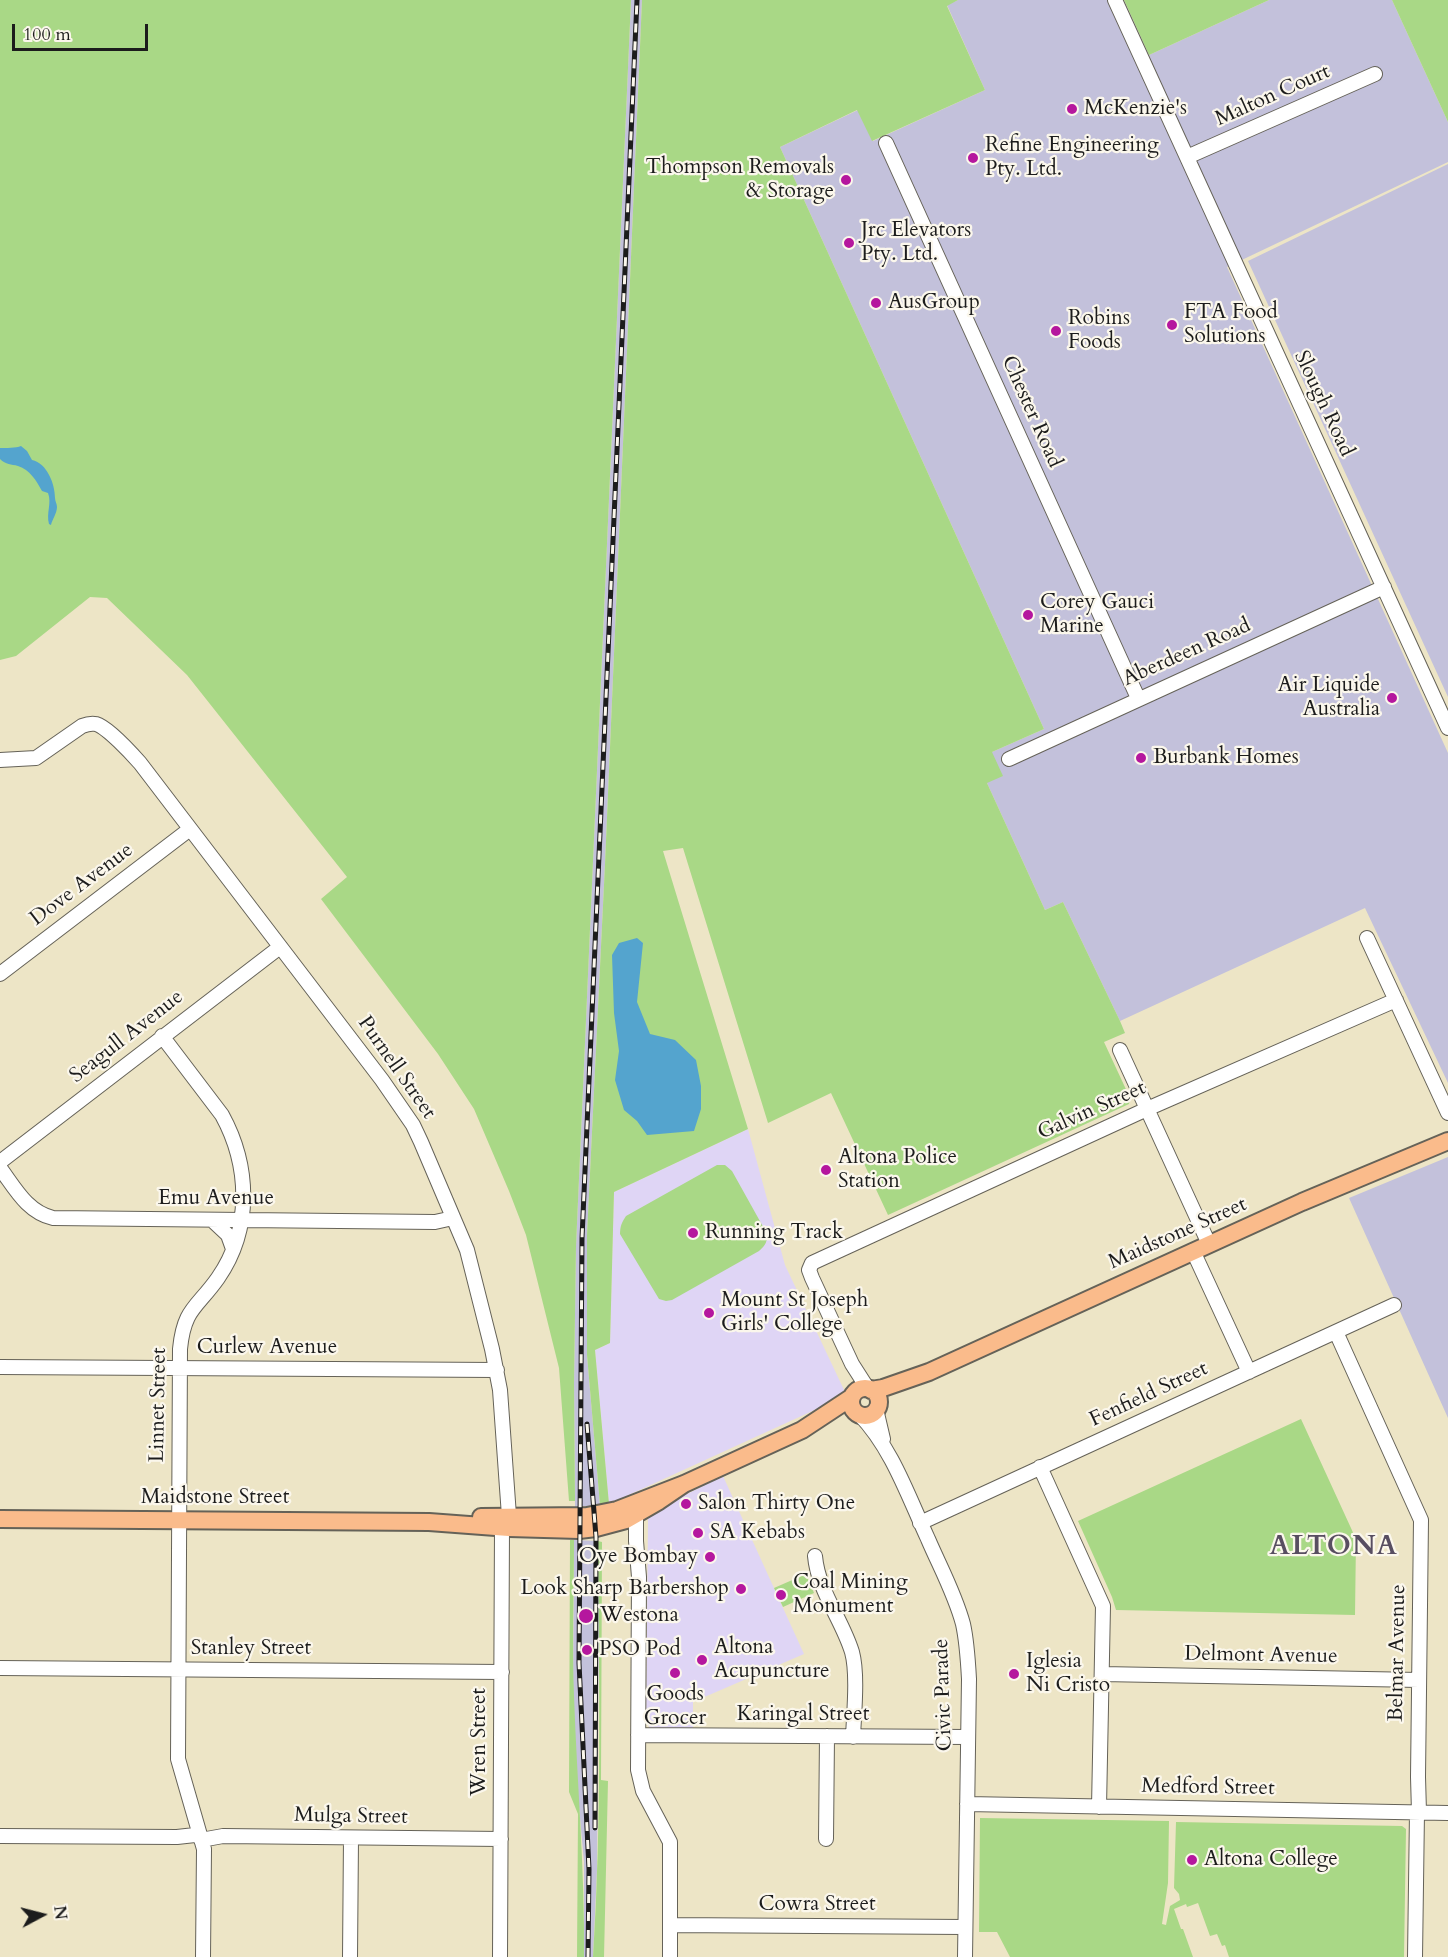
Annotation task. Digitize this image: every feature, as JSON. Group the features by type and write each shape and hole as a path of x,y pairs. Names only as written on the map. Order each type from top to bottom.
{"main road":[{"name":"Maidstone Street","path":"0,1519 506,1522 579,1530 609,1525 684,1484 802,1430 883,1388 929,1372 1302,1202 1448,1141"},
{"name":"Maidstone Street","path":"877,1408 889,1396 929,1372"},
{"path":"860,1399 866,1416 877,1408"}],"street":[{"name":"Slough Road","path":"1115,0 1448,728"},
{"name":"Malton Court","path":"1187,157 1376,74"},
{"name":"Chester Road","path":"886,143 1138,698"},
{"name":"Aberdeen Road","path":"1009,759 1384,587"},
{"name":"Purnell Street","path":"0,760 36,758 76,730 90,724 103,728 130,751 382,1080 413,1125 467,1250 497,1370 506,1522"},
{"name":"Dove Avenue","path":"0,974 190,829"},
{"path":"1367,938 1448,1113"},
{"name":"Seagull Avenue","path":"0,1162 280,946"},
{"name":"Galvin Street","path":"860,1399 852,1364 812,1278 810,1266 814,1261 1147,1109 1396,1000"},
{"name":"Linnet Street","path":"162,1036 222,1115 234,1137 243,1179 242,1220 233,1249 222,1273 185,1320 181,1337 178,1759 204,1854 203,1957"},
{"path":"1120,1050 1209,1244"},
{"path":"18,1148 12,1173 19,1195"},
{"name":"Emu Avenue","path":"0,1168 19,1195 34,1210 53,1218 435,1222 453,1218"},
{"path":"0,1185 19,1195"},
{"path":"212,1220 228,1234 233,1249"},
{"path":"1193,1251 1249,1372"},
{"name":"Fenfield Street","path":"920,1523 1394,1305"},
{"name":"Belmar Avenue","path":"1336,1332 1421,1520 1414,1957"},
{"name":"Curlew Avenue","path":"0,1367 497,1370"},
{"name":"Civic Parade","path":"860,1399 950,1587 963,1625 968,1662 964,1957"},
{"name":"Civic Parade","path":"877,1408 885,1448"},
{"path":"1041,1467 1103,1606 1099,1807"},
{"path":"638,1510 645,1522 645,1548 639,1577 638,1770 641,1784 670,1842 670,1957"},
{"name":"Wren Street","path":"500,1957 502,1672 506,1522"},
{"path":"815,1556 820,1581 853,1658 854,1737"},
{"name":"Stanley Street","path":"0,1668 502,1672"},
{"name":"Delmont Avenue","path":"1102,1674 1419,1680"},
{"name":"Karingal Street","path":"638,1735 968,1737"},
{"path":"826,1839 827,1736"},
{"name":"Medford Street","path":"967,1804 1448,1813"},
{"name":"Mulga Street","path":"0,1836 177,1837 195,1835 501,1839"},
{"path":"350,1957 351,1838"},
{"name":"Cowra Street","path":"670,1925 965,1927"}],"shaded area":[{"path":"631,0 642,0 587,1235 587,1355 600,1505 575,1507 576,1246"},
{"path":"958,0 1124,0 1149,55 1269,0 1392,0 1448,122 1448,162 1227,267 1448,753 1448,1083 1365,908 1120,1021 1063,902 1045,910 987,783 992,752 1044,729 780,147 858,110 873,141 985,90 947,5"},
{"path":"1448,164 1448,697 1248,261"},
{"name":"Mount St Joseph Girls' College","path":"748,1129 785,1265 845,1392 843,1397 609,1504 595,1350 610,1343 614,1192"},
{"path":"1448,1157 1448,1418 1349,1198"},
{"path":"723,1476 804,1654 693,1702 693,1731 652,1730 646,1723 648,1517 653,1511"},
{"path":"574,1540 598,1541 597,1870 593,1957 584,1957 584,1862 577,1785 573,1693"}],"green space":[{"path":"0,0 631,0 576,1246 575,1501 569,1501 559,1368 526,1235 474,1109 438,1054 321,899 347,877 187,675 107,598 90,597 16,656 0,660"},
{"path":"642,0 958,0 947,6 985,90 872,141 857,110 780,147 1044,729 992,752 1003,776 987,783 1045,910 1063,902 1120,1021 1125,1033 1104,1042 1130,1098 1129,1104 888,1215 831,1093 768,1123 683,848 663,851 748,1129 614,1192 610,1343 595,1350 609,1504 600,1505 587,1355 587,1235"},
{"path":"1124,0 1269,0 1149,55"},
{"path":"1392,0 1448,0 1448,122"},
{"name":"Running Track","path":"717,1165 725,1165 732,1171 766,1232 766,1243 759,1251 672,1300 659,1299 620,1234 622,1222 626,1216"},
{"path":"1301,1419 1356,1539 1355,1615 1116,1610 1078,1521"},
{"path":"570,1540 574,1540 573,1676 582,1859 584,1957 577,1957 578,1814 569,1792"},
{"path":"598,1541 602,1542 601,1780 608,1781 604,1957 593,1957 599,1801"},
{"path":"806,1574 814,1593 783,1607 774,1588"},
{"name":"Altona College","path":"980,1818 1169,1821 1168,1883 1162,1924 1166,1925 1170,1906 1180,1900 1174,1888 1176,1822 1402,1826 1406,1829 1404,1957 1229,1957 1225,1945 1222,1946 1217,1934 1210,1936 1198,1903 1187,1907 1186,1904 1174,1909 1193,1957 1010,1957 997,1932 979,1932"}],"water":[{"path":"21,446 32,460 42,465 52,481 57,507 51,525 48,520 48,493 42,491 26,470 0,459 0,448"},
{"path":"637,938 643,943 637,1002 650,1034 675,1040 696,1060 701,1086 701,1109 694,1131 647,1135 637,1121 624,1110 615,1080 619,1051 614,1013 612,955 619,943"}],"railway":[{"path":"588,1957 589,1869 579,1663 582,1238 637,0"},
{"path":"587,1424 596,1537 595,1828"}],"place":[{"name":"McKenzie's","path":"1072,109"},
{"name":"Refine Engineering Pty. Ltd.","path":"973,158"},
{"name":"Thompson Removals & Storage","path":"846,180"},
{"name":"Jrc Elevators Pty. Ltd.","path":"849,243"},
{"name":"AusGroup","path":"876,303"},
{"name":"FTA Food Solutions","path":"1172,325"},
{"name":"Robins Foods","path":"1056,331"},
{"name":"Corey Gauci Marine","path":"1028,615"},
{"name":"Air Liquide Australia","path":"1392,698"},
{"name":"Burbank Homes","path":"1141,758"},
{"name":"Altona Police Station","path":"826,1170"},
{"name":"Running Track","path":"693,1233"},
{"name":"Mount St Joseph Girls' College","path":"709,1313"},
{"name":"Salon Thirty One","path":"686,1504"},
{"name":"SA Kebabs","path":"698,1533"},
{"name":"Oye Bombay","path":"710,1557"},
{"name":"Look Sharp Barbershop","path":"741,1589"},
{"name":"Coal Mining Monument","path":"781,1595"},
{"name":"Westona","path":"586,1616"},
{"name":"PSO Pod","path":"587,1650"},
{"name":"Altona Acupuncture","path":"702,1660"},
{"name":"Goods Grocer","path":"675,1673"},
{"name":"Iglesia Ni Cristo","path":"1014,1674"},
{"name":"Altona College","path":"1192,1860"}],"district":[{"name":"ALTONA","path":"1334,1548"}]}
